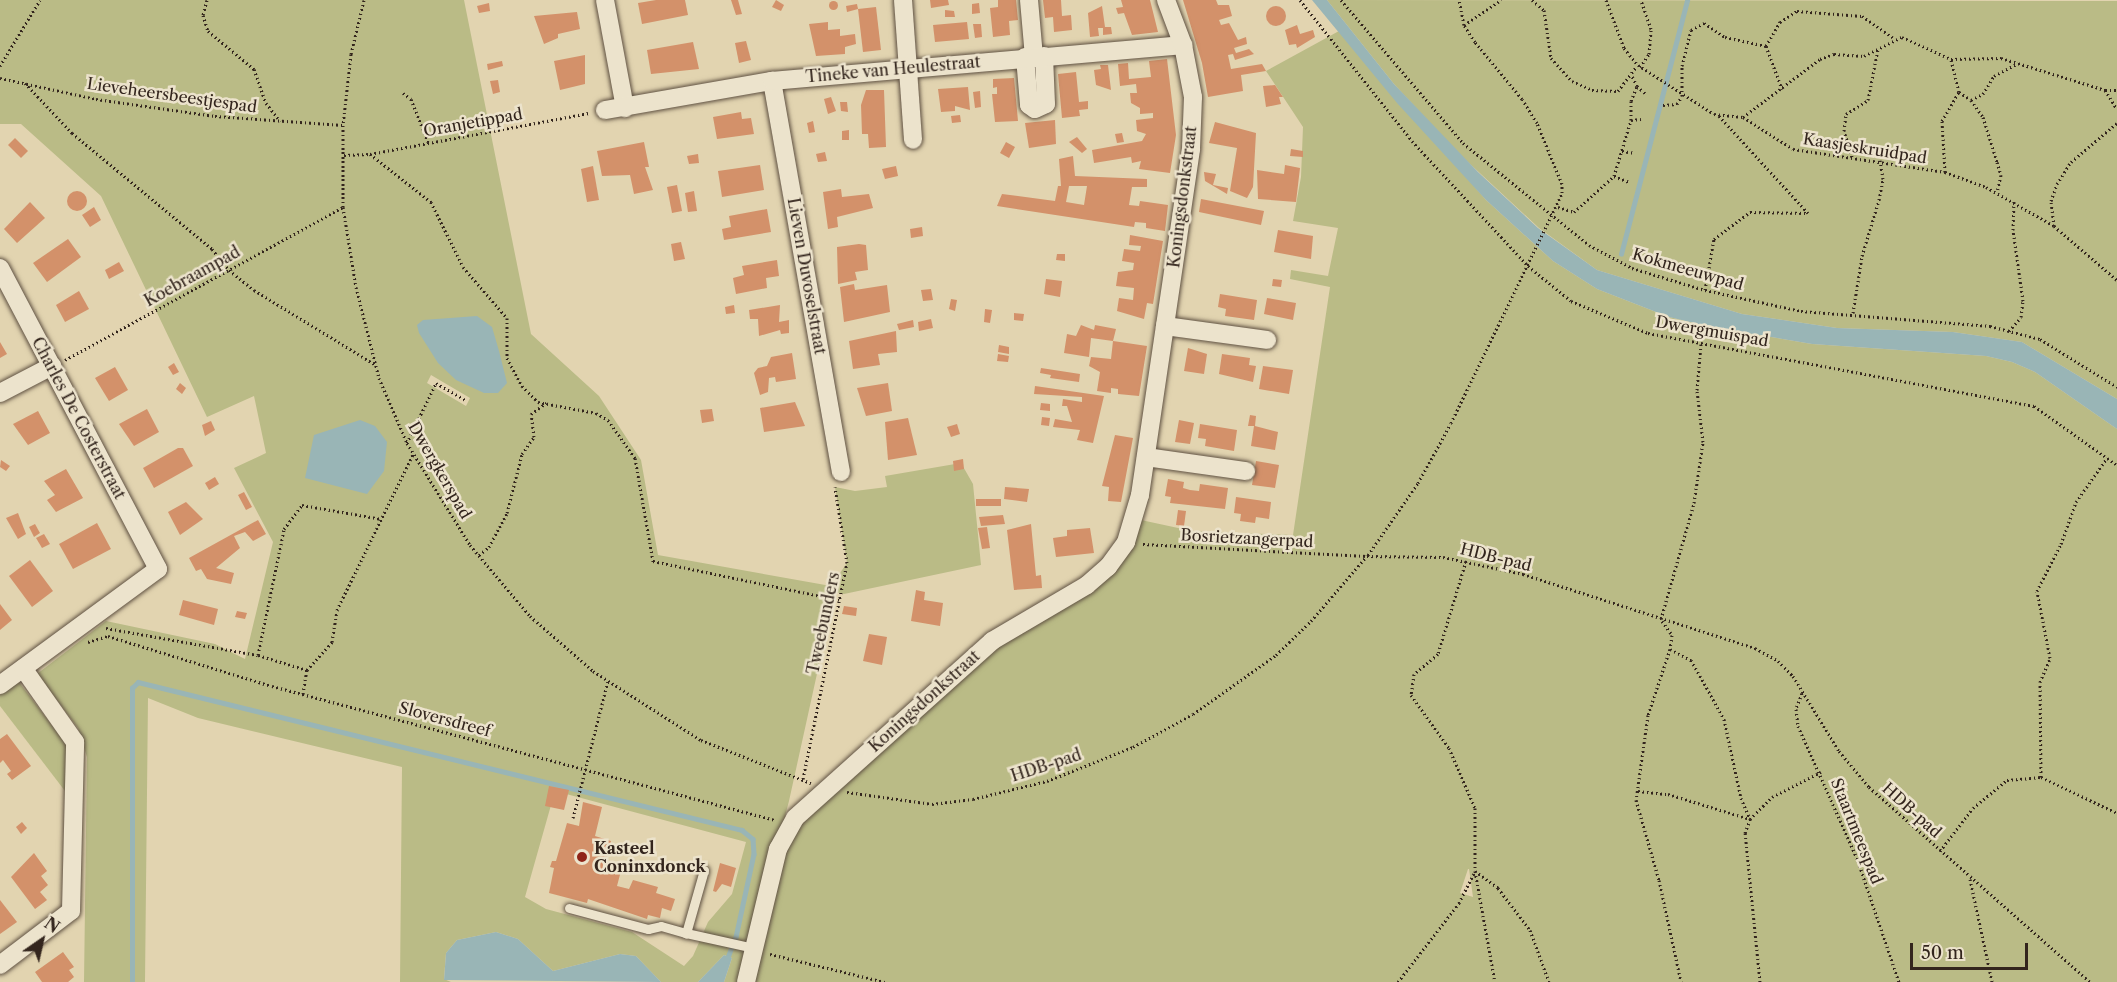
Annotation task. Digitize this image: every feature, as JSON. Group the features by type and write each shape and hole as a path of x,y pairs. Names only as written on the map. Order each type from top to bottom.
{"street":[{"path":"605,0 625,108"},
{"path":"903,0 913,140"},
{"path":"1029,0 1034,57"},
{"name":"Koningsdonkstraat","path":"746,982 747,947 778,849 791,823 826,788 992,641 1087,585 1108,567 1126,542 1140,495 1191,149 1192,97 1183,45 1166,0"},
{"name":"Tineke van Heulestraat","path":"605,110 772,81 909,66 1183,45"},
{"name":"Lieven Duvoselstraat","path":"772,81 842,472"},
{"name":"Charles De Costerstraat","path":"0,268 158,569 23,668"},
{"path":"1165,326 1267,340"},
{"path":"0,393 52,366"},
{"path":"1146,457 1246,471"},
{"path":"0,685 23,668 75,742 71,911 0,965"}],"lane":[{"path":"686,933 704,870"},
{"path":"569,908 648,929 661,926 747,947"}],"path":[{"path":"0,66 40,0"},
{"path":"207,0 203,15 207,31 254,69 266,103 280,121"},
{"name":"Dwergkerspad","path":"364,0 351,54 343,125 343,207 356,286 376,365 407,443 478,555 530,616 608,681 701,740 802,779"},
{"name":"Dwergmuispad","path":"1300,0 1412,141 1528,266 1571,301 1648,333 1701,344 1740,348 2034,406 2117,465"},
{"name":"Kokmeeuwpad","path":"1341,0 1463,144 1552,219 1589,244 1632,268 1705,290 1801,311 2009,330 2040,339 2117,387"},
{"path":"1367,556 1418,483 1449,425 1558,207 1563,184 1537,123 1464,25 1459,0"},
{"path":"1464,25 1501,0"},
{"path":"1532,0 1544,10 1551,58 1572,81 1592,90 1618,91 1649,54 1651,29 1641,0"},
{"name":"Kaasjeskruidpad","path":"1606,0 1624,48 1639,66 1682,96 1718,115 1743,117 1793,148 1945,172 1997,192 2054,226 2117,280"},
{"path":"1766,46 1780,22 1797,11 1862,16 1895,39"},
{"path":"1663,105 1677,104 1682,96 1682,66 1691,30 1704,23 1725,37 1766,46"},
{"path":"1743,117 1782,90 1820,59 1834,54 1864,57 1902,37 1951,59 2001,58 2105,90 2117,90"},
{"path":"1766,46 1782,90"},
{"path":"1852,157 1844,131 1846,114 1868,100 1878,49"},
{"path":"1945,172 1942,122 1959,93 1951,59"},
{"path":"1971,100 1983,94 1994,76 2018,63"},
{"path":"1632,76 1637,86 1647,94"},
{"name":"Lieveheersbeestjespad","path":"0,78 215,117 343,125"},
{"path":"25,83 72,133 212,249 229,270 254,290 376,365"},
{"path":"1558,207 1574,212 1614,176 1631,120 1631,101 1637,86"},
{"path":"2105,90 2117,109"},
{"path":"404,93 415,108 428,142"},
{"path":"1959,93 1971,100 1983,117 2001,175 1997,192"},
{"name":"Oranjetippad","path":"344,155 370,154 605,110"},
{"path":"1705,290 1714,240 1750,212 1808,213 1718,115"},
{"path":"1631,120 1641,119"},
{"path":"2054,226 2051,201 2057,184 2071,162 2117,123"},
{"path":"1622,151 1635,153"},
{"path":"370,154 431,202 463,267 507,318 507,358 522,386 538,402 596,413 608,420 635,458 653,561 839,600"},
{"path":"1853,314 1862,256 1880,200 1883,179 1880,160"},
{"path":"1614,176 1629,182"},
{"path":"2009,330 2021,317 2023,302 2013,230 2014,201"},
{"name":"Koebraampad","path":"52,366 343,207"},
{"path":"1681,982 1636,800 1648,715 1670,649 1672,635 1661,619 1696,493 1703,442 1697,390 1701,344"},
{"path":"407,443 436,383 465,400"},
{"path":"478,555 489,547 507,513 522,454 534,437 531,414 546,403"},
{"path":"303,694 308,670 332,642 337,610 413,453"},
{"path":"2041,777 2040,682 2050,658 2037,591 2061,544 2076,502 2107,458"},
{"name":"Tweebunders","path":"802,779 847,563 835,487 842,472"},
{"path":"258,655 284,529 302,505 382,519"},
{"name":"Bosrietzangerpad","path":"1126,542 1367,556"},
{"name":"HDB-pad","path":"826,788 932,804 973,799 1047,781 1133,747 1212,702 1276,655 1318,614 1367,556 1422,555 1466,561 1755,648 1778,661 1803,691 1826,733 1852,769 1970,878 2090,982"},
{"path":"1466,561 1438,654 1414,674 1411,695 1449,748 1475,808 1475,871 1495,982"},
{"path":"99,627 258,655 308,670"},
{"path":"95,640 108,636 114,629"},
{"name":"Sloversdreef","path":"108,636 303,694 791,823"},
{"path":"1670,649 1691,660 1724,719 1741,798 1750,819"},
{"path":"573,818 608,681"},
{"name":"Staartmeespad","path":"1803,691 1796,709 1798,726 1821,772 1858,861 1899,982"},
{"path":"1760,982 1757,918 1748,873 1749,847 1745,833 1750,819 1772,797 1821,772"},
{"path":"1940,851 1994,787 2007,780 2041,777 2117,813"},
{"path":"1638,791 1668,794 1750,819"},
{"path":"1398,982 1459,903 1475,871"},
{"path":"1475,871 1498,888 1530,930 1549,982"},
{"path":"1970,878 1992,982"},
{"path":"747,947 798,964 885,982"}],"green space":[{"path":"0,0 464,0 531,334 599,396 641,460 658,555 831,586 847,563 835,487 855,491 887,487 885,476 961,463 973,484 981,565 844,594 835,592 789,801 741,982 724,982 732,958 724,955 698,982 661,982 636,956 620,954 553,971 518,939 496,932 457,940 446,953 444,979 451,982 400,982 402,767 198,718 148,698 145,982 84,982 87,757 78,728 37,674 106,621 215,644 245,659 273,542 234,468 266,453 254,396 207,417 101,196 21,124 0,124","holes":["431,375 470,398 466,406 427,383","555,791 746,842 732,894 708,922 693,956 684,966 632,932 546,909 525,897"]},
{"path":"1327,0 2117,1 2117,399 2022,342 1953,332 1837,328 1742,314 1597,270 1539,228 1455,150 1394,84"},
{"path":"1339,31 1486,200 1553,261 1597,289 1669,317 1711,327 1812,344 1986,356 2012,362 2035,372 2117,429 2117,982 755,982 789,838 800,820 996,646 1091,591 1141,520 1192,531 1293,535 1330,287 1290,279 1291,270 1328,276 1338,228 1293,221 1301,177 1303,127 1266,71","holes":["1469,869 1473,897 1460,893"]},
{"path":"18,681 67,745 65,791 0,706 0,695"}],"water":[{"path":"1312,0 1327,0 1394,84 1478,172 1538,228 1597,270 1742,314 1837,328 1953,332 2022,342 2117,399 2117,429 2035,372 2012,362 1986,356 1812,344 1711,327 1669,317 1597,289 1553,261 1486,200 1397,103"},
{"path":"477,316 492,327 499,351 507,383 498,393 484,393 456,380 438,363 419,333 417,325 423,320"},
{"path":"360,420 375,426 387,442 384,471 367,494 305,478 314,435"},
{"path":"496,932 518,939 553,971 620,954 636,956 661,982 444,980 446,953 457,940"},
{"path":"724,955 732,958 724,982 698,982"}],"building":[{"path":"656,0 685,0 688,15 642,24 638,3"},
{"path":"731,0 738,0 742,14 736,15"},
{"path":"776,0 784,5 781,11 772,7"},
{"path":"833,0 838,5 833,10 828,5"},
{"path":"930,0 948,0 949,5 931,8"},
{"path":"998,0 1016,0 1018,20 1009,21 1010,35 993,37 990,8 998,7"},
{"path":"1043,0 1061,0 1062,16 1071,15 1072,30 1054,32 1053,17 1045,18"},
{"path":"1121,0 1150,0 1158,32 1132,35 1124,13 1118,14 1116,8 1123,7"},
{"path":"1183,0 1216,0 1218,5 1229,5 1232,16 1219,20 1221,25 1229,23 1238,40 1246,37 1247,44 1234,48 1236,53 1249,49 1254,54 1235,60 1233,54 1228,55 1231,69 1262,64 1266,71 1241,75 1243,91 1208,97 1202,63"},
{"path":"489,3 490,11 479,13 477,6"},
{"path":"979,3 980,13 972,14 972,4"},
{"path":"857,4 858,9 847,12 846,6"},
{"path":"1102,6 1105,27 1111,27 1112,34 1103,35 1103,28 1098,28 1099,36 1090,37 1088,13"},
{"path":"1276,6 1283,9 1286,16 1283,23 1276,26 1269,23 1266,16 1269,9"},
{"path":"876,7 881,50 863,52 858,9"},
{"path":"945,10 954,11 955,17 945,17"},
{"path":"577,12 580,29 558,34 558,38 544,44 534,16"},
{"path":"828,22 828,30 840,29 840,36 855,34 856,44 845,47 845,54 816,56 809,24"},
{"path":"967,22 969,39 935,42 933,25"},
{"path":"973,24 981,24 982,37 975,38"},
{"path":"1297,25 1300,34 1313,30 1315,37 1297,48 1296,44 1289,45 1285,30"},
{"path":"746,41 751,60 739,63 735,43"},
{"path":"693,42 699,69 651,74 647,50"},
{"path":"585,55 585,84 560,90 554,61"},
{"path":"1167,59 1176,135 1170,173 1139,169 1141,161 1132,163 1131,157 1094,163 1092,150 1142,141 1146,134 1137,131 1136,120 1153,118 1153,113 1140,114 1140,108 1131,103 1130,93 1137,93 1136,84 1120,86 1118,64 1128,63 1129,79 1151,77 1149,61"},
{"path":"502,61 503,66 488,70 487,64"},
{"path":"1100,65 1108,65 1111,90 1096,85 1094,70 1101,69"},
{"path":"1076,72 1079,102 1088,101 1088,109 1079,110 1080,116 1062,118 1058,74"},
{"path":"1014,78 1018,121 995,122 992,94 997,94 997,87 993,88 993,79"},
{"path":"498,80 500,92 493,94 490,81"},
{"path":"1275,85 1283,97 1279,97 1281,104 1266,107 1263,86"},
{"path":"968,87 970,110 955,106 955,111 941,112 938,89"},
{"path":"866,90 884,90 886,147 869,148 868,134 862,134 861,105"},
{"path":"980,91 981,107 975,108 973,92"},
{"path":"831,97 836,111 828,114 824,99"},
{"path":"840,102 847,102 848,112 841,111"},
{"path":"741,112 742,119 751,118 754,134 717,139 713,117"},
{"path":"960,115 961,122 952,123 951,116"},
{"path":"1055,120 1056,144 1029,148 1025,123"},
{"path":"813,121 815,132 809,133 807,123"},
{"path":"1215,122 1256,133 1253,187 1247,198 1230,191 1237,148 1209,143"},
{"path":"849,130 849,140 842,140 842,131"},
{"path":"1122,133 1124,142 1117,143 1115,134"},
{"path":"1077,137 1087,149 1082,153 1069,142"},
{"path":"15,138 28,151 21,158 8,145"},
{"path":"644,142 649,167 645,167 653,190 634,194 630,175 602,176 597,151"},
{"path":"1006,142 1015,147 1009,158 1000,153"},
{"path":"1291,149 1303,151 1303,157 1290,156"},
{"path":"825,152 827,161 818,162 816,154"},
{"path":"698,154 699,163 689,164 687,156"},
{"path":"1073,156 1075,176 1147,179 1147,187 1132,187 1129,205 1139,206 1140,201 1168,205 1165,231 1146,228 1146,223 1135,222 1134,227 997,206 1002,194 1055,201 1058,186 1061,186 1059,159","holes":["1069,186 1087,186 1084,205 1066,202"]},
{"path":"760,165 764,190 722,197 718,171"},
{"path":"1285,165 1300,168 1296,202 1258,199 1257,170 1284,174"},
{"path":"593,166 599,200 587,202 581,169"},
{"path":"896,166 898,176 885,179 882,169"},
{"path":"1204,172 1216,174 1213,185 1228,188 1227,194 1205,181"},
{"path":"677,185 682,211 672,213 667,187"},
{"path":"841,189 842,197 869,194 873,208 837,217 838,227 828,229 823,192"},
{"path":"77,191 84,194 87,201 84,208 77,211 70,208 67,201 70,194"},
{"path":"694,191 697,211 688,212 685,193"},
{"path":"1201,199 1264,211 1261,225 1199,212"},
{"path":"30,202 45,218 17,243 4,229"},
{"path":"94,207 101,220 90,227 82,215"},
{"path":"767,209 771,232 724,240 722,229 731,227 729,216"},
{"path":"922,227 923,236 911,238 910,229"},
{"path":"1278,230 1313,236 1311,259 1274,252"},
{"path":"1130,235 1163,241 1153,304 1147,303 1144,319 1117,311 1119,298 1133,300 1134,288 1116,286 1118,272 1133,270 1134,263 1122,261 1124,249 1140,251 1141,246 1129,245"},
{"path":"68,239 81,257 47,282 33,263"},
{"path":"681,242 685,259 674,261 671,244"},
{"path":"866,245 868,270 855,272 857,280 838,284 837,247"},
{"path":"1057,254 1065,254 1065,261 1056,260"},
{"path":"777,260 779,276 766,278 767,288 736,294 733,278 744,275 742,266"},
{"path":"119,262 124,271 109,279 105,270"},
{"path":"1046,279 1062,281 1060,297 1044,294"},
{"path":"1273,279 1282,280 1281,287 1272,286"},
{"path":"854,284 855,290 887,285 890,312 844,322 840,287"},
{"path":"931,289 933,300 923,301 921,290"},
{"path":"79,291 89,309 65,322 56,305"},
{"path":"1220,294 1257,300 1254,320 1225,316 1226,309 1218,307"},
{"path":"1267,298 1296,303 1293,320 1264,314"},
{"path":"951,299 957,300 955,311 949,309"},
{"path":"734,305 735,313 726,314 725,307"},
{"path":"780,305 779,322 789,320 789,333 781,334 780,330 759,336 758,319 750,319 749,310"},
{"path":"985,309 992,310 990,323 984,322"},
{"path":"1014,313 1024,314 1023,321 1014,320"},
{"path":"931,319 933,328 919,331 918,322"},
{"path":"913,320 914,327 899,330 897,324"},
{"path":"1081,325 1094,330 1095,325 1116,329 1113,341 1091,338 1089,357 1064,353 1067,334 1076,336"},
{"path":"896,331 897,352 878,354 880,365 853,369 849,341"},
{"path":"1113,341 1147,346 1139,396 1118,394 1118,389 1111,388 1111,393 1097,391 1100,372 1089,366 1091,357 1111,359"},
{"path":"0,342 7,354 0,358"},
{"path":"999,345 1009,347 1009,354 998,352"},
{"path":"1188,348 1207,354 1204,374 1184,371"},
{"path":"792,353 796,379 776,382 775,377 769,378 768,392 760,395 754,373 758,368 767,366 771,357"},
{"path":"998,354 1009,356 1008,362 997,361"},
{"path":"1222,354 1250,358 1249,365 1256,366 1253,382 1219,374"},
{"path":"174,363 179,372 173,375 168,367"},
{"path":"1263,366 1293,370 1289,394 1259,389"},
{"path":"115,367 128,390 109,401 95,378"},
{"path":"1041,368 1080,374 1079,382 1050,378 1051,375 1040,373"},
{"path":"180,383 186,388 182,394 176,389"},
{"path":"888,383 892,411 866,416 857,388"},
{"path":"1035,386 1104,396 1093,443 1077,440 1080,430 1053,427 1055,419 1072,422 1067,406 1062,406 1063,399 1082,402 1082,397 1034,394"},
{"path":"795,402 805,426 764,432 760,408"},
{"path":"1041,403 1050,404 1050,411 1040,410"},
{"path":"147,409 159,432 134,446 119,424"},
{"path":"712,409 714,421 702,423 700,410"},
{"path":"38,411 50,433 28,445 13,424"},
{"path":"1250,415 1256,416 1255,426 1278,432 1275,450 1251,446 1254,426 1248,426"},
{"path":"1042,417 1050,418 1049,426 1041,425"},
{"path":"908,418 917,455 888,460 885,422"},
{"path":"1179,420 1194,423 1190,444 1175,442"},
{"path":"211,421 215,430 205,436 202,425"},
{"path":"957,424 960,434 951,437 947,427"},
{"path":"1200,424 1237,430 1234,451 1205,446 1206,439 1198,438"},
{"path":"1115,435 1133,438 1121,502 1108,501 1109,487 1102,486"},
{"path":"178,448 183,448 193,466 154,488 143,468"},
{"path":"963,459 964,469 954,471 953,461"},
{"path":"1,460 10,466 6,471 0,467"},
{"path":"1256,461 1279,465 1275,488 1252,485"},
{"path":"66,469 83,498 56,512 47,500 55,495 44,481"},
{"path":"215,477 219,484 209,490 205,483"},
{"path":"1168,479 1184,482 1183,488 1190,490 1199,491 1200,484 1228,488 1225,509 1170,503 1171,497 1165,496"},
{"path":"1005,487 1029,489 1027,502 1004,499"},
{"path":"244,492 252,507 246,510 238,495"},
{"path":"1236,497 1271,502 1269,519 1256,517 1255,523 1240,521 1241,514 1234,513"},
{"path":"976,499 1001,499 1001,506 976,506"},
{"path":"186,502 203,519 180,535 168,512"},
{"path":"1178,510 1186,511 1184,526 1176,525"},
{"path":"18,513 26,534 18,539 6,518"},
{"path":"1003,515 1005,524 981,526 979,517"},
{"path":"258,520 266,534 253,541 245,532 234,536 240,548 216,568 234,573 231,584 207,579 201,569 196,571 189,558"},
{"path":"97,523 111,549 73,569 59,544"},
{"path":"35,524 40,533 34,537 29,527"},
{"path":"1031,524 1036,576 1041,575 1042,588 1014,590 1007,530"},
{"path":"987,527 990,548 982,549 978,528"},
{"path":"1090,528 1094,553 1056,557 1053,538 1067,536 1067,530"},
{"path":"44,534 50,544 42,548 36,538"},
{"path":"30,560 53,591 32,607 9,576"},
{"path":"916,590 925,592 924,600 943,603 940,626 911,621"},
{"path":"183,600 218,609 214,625 179,615"},
{"path":"0,604 12,620 0,630"},
{"path":"844,606 857,608 856,616 842,614"},
{"path":"237,611 247,613 245,619 235,617"},
{"path":"869,634 887,637 882,665 863,661"},
{"path":"7,734 31,766 12,780 7,774 11,771 3,760 0,763 0,739"},
{"path":"549,786 569,790 564,810 545,806"},
{"name":"Kasteel Coninxdonck","path":"583,802 602,807 595,836 611,841 606,863 622,867 617,886 629,889 633,880 658,887 656,893 675,899 671,911 662,908 660,918 648,915 647,919 588,899 587,903 549,893 554,868 550,867 552,861 556,861 567,823 579,826"},
{"path":"22,822 27,828 21,834 16,827"},
{"path":"34,853 47,871 41,876 48,885 40,892 47,900 35,909 11,877"},
{"path":"720,863 736,868 731,887 722,884 716,892 713,891"},
{"path":"0,900 17,922 0,934"},
{"path":"63,952 74,967 69,970 74,977 68,982 42,982 35,972"}],"waterway":[{"path":"1621,254 1687,0"},
{"path":"132,982 132,688 138,682 742,830 753,839 754,854 736,937 727,960"}],"place":[{"name":"Kasteel Coninxdonck","path":"582,857"}]}
